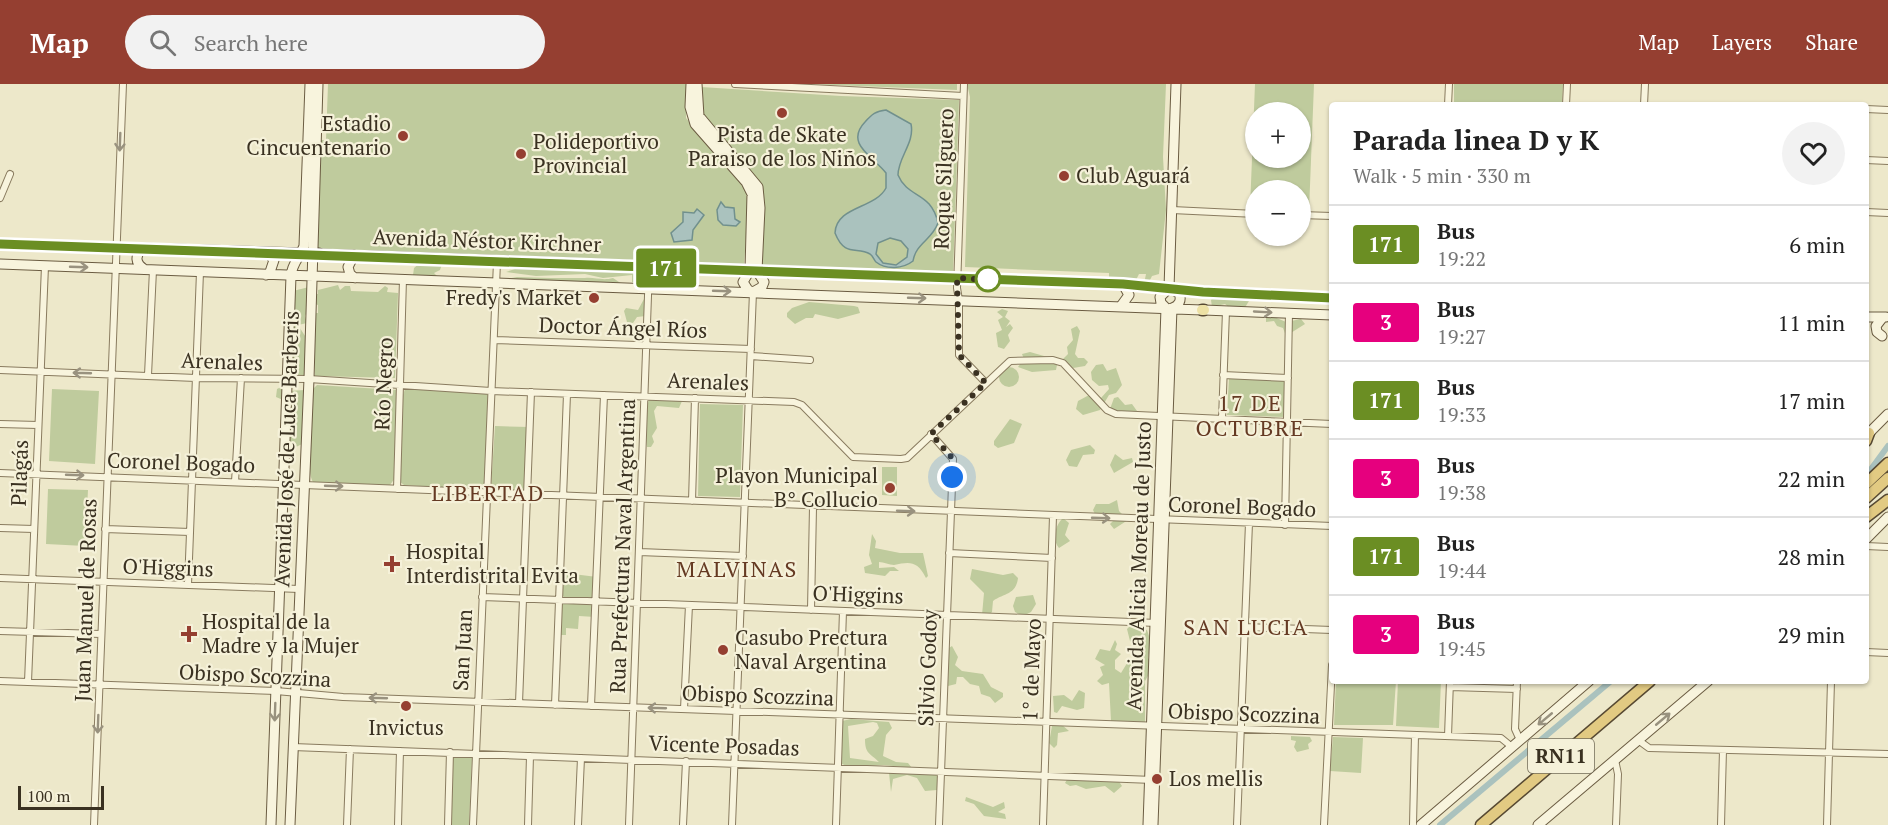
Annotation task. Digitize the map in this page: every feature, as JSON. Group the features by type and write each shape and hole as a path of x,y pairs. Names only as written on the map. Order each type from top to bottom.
{"highway":[{"path":"1869,481 1888,463"},
{"path":"1869,496 1888,478"},
{"path":"1869,515 1888,500"},
{"name":"RN11","path":"1481,825 1645,684"}],"main road":[{"path":"310,84 306,209 311,254"},
{"path":"311,254 318,84"},
{"path":"691,84 690,107 695,124 746,182 752,194 753,271 764,282 758,290 753,292 744,286 743,282 753,271 758,187 699,117 697,84"},
{"path":"1170,288 1176,290 1180,296 1178,305 1169,308 1161,303 1160,297 1170,288 1176,84"},
{"name":"Avenida Néstor Kirchner","path":"0,244 1123,284 1203,292 1329,298"},
{"path":"142,248 136,257 137,262 148,269"},
{"path":"266,274 270,272 274,260 267,252"},
{"path":"291,276 295,259 311,254"},
{"name":"Avenida José de Luca Barberis","path":"290,825 309,379 311,254"},
{"path":"354,255 348,267 350,274 355,278"},
{"name":"Avenida Néstor Kirchner","path":"0,264 1329,315"},
{"name":"Avenida José de Luca Barberis","path":"271,825 291,276"},
{"path":"1121,306 1130,295 1123,284"},
{"path":"1203,292 1197,298 1197,303 1203,310"},
{"name":"Avenida Alicia Moreau de Justo","path":"1148,825 1152,780 1169,308"},
{"path":"1869,317 1885,317"},
{"path":"1885,317 1876,326 1877,332 1885,336"},
{"path":"1869,336 1885,336"},
{"path":"1869,435 1888,414"},
{"path":"1869,536 1888,517"},
{"path":"1421,825 1585,684"},
{"path":"1538,825 1704,684"},
{"name":"Avenida Alicia Moreau de Justo","path":"1152,780 1153,825"}],"street":[{"name":"Juan Manuel de Rosas","path":"94,825 123,84"},
{"path":"735,84 963,96"},
{"name":"Roque Silguero","path":"964,84 957,278 959,355 986,383"},
{"path":"1448,102 1449,84"},
{"path":"1566,102 1568,84"},
{"path":"1644,102 1645,84"},
{"path":"1869,109 1888,110"},
{"path":"1869,160 1888,161"},
{"path":"0,198 10,174"},
{"path":"1172,210 1245,213"},
{"path":"1869,212 1888,213"},
{"path":"1311,215 1329,216"},
{"name":"San Juan","path":"473,825 497,262"},
{"name":"Pilagás","path":"28,682 45,266"},
{"name":"Rua Prefectura Naval Argentina","path":"629,825 649,268"},
{"path":"148,269 148,375"},
{"path":"188,585 200,272"},
{"name":"Río Negro","path":"397,489 403,279"},
{"path":"732,825 753,292"},
{"path":"1222,419 1226,310"},
{"path":"1285,525 1289,313"},
{"name":"Doctor Ángel Ríos","path":"494,340 646,345 751,352 810,360"},
{"name":"Arenales","path":"0,370 196,378 309,379 491,391 799,403 853,457 907,458 1010,361 1053,360 1069,367 1107,410 1116,414 1329,424"},
{"path":"1223,375 1288,378"},
{"path":"235,482 241,378"},
{"path":"519,703 531,392"},
{"path":"555,705 567,394"},
{"path":"591,706 604,395"},
{"path":"692,501 695,398"},
{"path":"0,424 38,425"},
{"name":"Silvio Godoy","path":"931,434 953,459 939,825"},
{"name":"Coronel Bogado","path":"0,472 813,507 1329,526"},
{"path":"811,610 813,507"},
{"name":"1° de Mayo","path":"1043,825 1053,516"},
{"path":"1237,825 1249,523"},
{"path":"0,528 34,529"},
{"path":"105,529 190,532"},
{"path":"1869,546 1888,547"},
{"path":"639,552 743,556"},
{"path":"949,553 1052,558"},
{"name":"O'Higgins","path":"0,578 299,589"},
{"name":"O'Higgins","path":"482,597 1157,623"},
{"path":"684,709 689,605"},
{"path":"836,825 843,611"},
{"path":"1245,627 1329,630"},
{"path":"0,631 101,634"},
{"path":"1869,652 1888,653"},
{"name":"Obispo Scozzina","path":"0,681 633,708 1328,734 1501,738 1512,747"},
{"path":"1324,825 1331,684"},
{"path":"1448,736 1450,684 1517,689"},
{"path":"1517,684 1515,729 1520,740"},
{"path":"1827,825 1831,684"},
{"path":"1413,825 1415,735"},
{"path":"1638,740 1649,748 1888,754"},
{"name":"Vicente Posadas","path":"293,747 1152,780"},
{"path":"347,825 350,749"},
{"path":"1721,825 1723,750"},
{"path":"398,825 400,751"},
{"path":"448,825 450,753"},
{"path":"528,825 530,756"},
{"path":"578,825 581,758"},
{"path":"1615,760 1618,774 1616,825"},
{"path":"683,825 686,761"}],"green space":[{"name":"Polideportivo Provincial","path":"328,84 687,84 686,118 746,189 748,209 744,265 316,250 318,140 326,140"},
{"path":"810,84 957,84 957,90"},
{"name":"Club Aguará","path":"967,84 1166,84 1163,157 1166,210 1159,274 1152,276 1148,284 1144,284 1146,274 1139,274 1135,282 1126,279 1117,282 1109,279 1109,273 965,267 970,97"},
{"path":"1255,84 1314,84 1311,160 1311,102 1254,102"},
{"path":"1454,84 1563,84 1562,102 1454,102"},
{"path":"701,87 841,96 959,100 953,274 761,267 761,186 747,166 709,127 700,106"},
{"path":"1252,168 1311,168 1310,180 1251,180"},
{"path":"421,262 442,264 440,270 434,273 439,278 413,275 414,268"},
{"path":"515,269 637,271 643,278 642,283 632,282 632,275 603,278 585,274 536,276 506,272"},
{"path":"517,277 613,278 622,284 506,279"},
{"path":"338,285 340,290 345,286 350,286 351,291 378,292 385,286 388,288 387,292 398,293 395,378 315,376 314,313 318,313 318,305 315,304 315,294 318,294 318,290"},
{"path":"309,287 309,308 305,316 307,323 298,325 307,339 308,374 303,378 291,376 290,325 297,325 298,320 295,317 297,312 293,309 293,291"},
{"path":"1217,293 1247,297 1249,301 1244,309 1232,310 1225,304 1212,307 1211,300"},
{"path":"644,299 646,316 637,317 633,323 627,322 624,311 626,308 638,310"},
{"path":"809,302 854,306 858,307 860,313 838,319 815,314 813,318 806,318 795,324 787,317 787,313 792,308"},
{"path":"1002,309 1008,311 1005,317 1010,321 1006,327 1010,324 1013,328 1008,335 1010,341 1004,349 998,347 996,333 1002,330 998,320 1003,317 997,312"},
{"path":"1272,316 1286,322 1301,319 1305,324 1286,336 1283,328 1277,326 1274,321 1266,322 1266,318"},
{"path":"1077,326 1080,331 1075,354 1078,358 1084,358 1088,362 1085,366 1073,368 1063,359 1068,354 1067,347 1073,340 1071,329"},
{"path":"1030,352 1058,360 1056,370 1032,372 1018,367 1024,359 1022,354"},
{"path":"1103,364 1107,371 1116,368 1122,385 1116,393 1109,395 1100,410 1083,415 1076,409 1078,401 1091,394 1101,398 1109,389 1108,385 1099,386 1092,380 1091,372 1096,365"},
{"path":"1005,367 1013,367 1019,373 1019,381 1013,387 1005,387 999,381 999,373"},
{"path":"1229,378 1286,381 1285,417 1227,415"},
{"path":"317,385 397,390 395,478 390,485 314,484 308,448 311,447 313,389"},
{"path":"281,387 290,391 304,390 305,396 302,444 288,451 292,415 283,400 276,397 277,389"},
{"path":"52,389 99,391 95,464 49,461"},
{"path":"405,389 489,393 485,490 404,485 399,481 402,398"},
{"path":"1118,397 1125,405 1132,404 1137,411 1121,414 1110,409 1114,398"},
{"path":"673,398 682,401 679,408 657,406 654,411 657,428 652,436 654,442 651,447 647,447 646,423 649,399 672,401"},
{"path":"700,404 743,405 740,497 698,496"},
{"path":"1010,419 1022,424 1014,443 998,448 994,445 994,441"},
{"path":"495,426 529,427 526,491 491,488"},
{"path":"1090,445 1095,450 1094,454 1083,455 1077,467 1069,466 1066,460 1071,450"},
{"path":"1115,454 1123,460 1132,458 1133,462 1114,473 1110,465"},
{"name":"Playon Municipal B° Collucio","path":"882,467 897,467 897,496 882,495"},
{"path":"48,489 88,490 85,546 46,544"},
{"path":"1117,500 1119,511 1128,520 1114,529 1110,524 1114,520 1095,514 1093,510 1096,504 1109,504"},
{"path":"1063,518 1069,523 1065,535 1070,541 1059,548 1055,533"},
{"path":"872,534 876,541 875,548 900,553 923,553 928,576 926,578 916,565 908,563 894,565 879,562 879,568 894,567 899,571 890,571 885,576 865,573 864,567 872,564 869,555"},
{"path":"972,569 1003,575 1013,573 1018,578 1012,591 993,601 992,612 989,615 982,615 984,593 970,579"},
{"path":"565,573 597,577 597,599 565,598 562,595"},
{"path":"1033,595 1036,604 1031,612 1023,616 1015,612 1013,606 1016,597"},
{"path":"562,603 596,604 595,617 579,616 578,629 566,628 566,635 561,635"},
{"path":"1132,624 1147,630 1151,642 1148,658 1150,661 1149,674 1145,681 1145,722 1111,721 1109,683 1102,685 1097,681 1103,675 1100,667 1105,665 1095,659 1100,649 1110,651 1115,640 1117,644 1115,650 1121,654 1115,660 1115,669 1121,673 1129,660 1138,657 1141,652 1130,641 1127,629"},
{"path":"952,646 958,657 955,665 962,671 983,674 991,687 1003,693 1003,697 995,703 990,697 981,694 979,686 970,684 963,677 957,677 956,684 948,686 949,648"},
{"path":"1336,684 1396,684 1393,725 1334,725"},
{"path":"1398,684 1441,684 1439,728 1396,726"},
{"path":"1079,690 1085,693 1084,708 1077,710 1062,706 1057,713 1054,712 1053,696 1064,695 1072,701"},
{"path":"851,719 889,722 892,728 886,735 883,756 896,762 908,763 912,768 884,765 849,767 840,763 842,721","holes":["877,723 879,728 873,736 865,739 865,744 869,753 879,762 850,758 848,726"]},
{"path":"1062,725 1069,731 1058,733 1057,745 1054,748 1049,743 1052,726"},
{"path":"1291,736 1310,737 1312,741 1308,744 1309,749 1297,752 1294,747 1296,741 1291,740"},
{"path":"1333,737 1363,738 1361,773 1330,771"},
{"path":"472,757 469,825 451,825 453,758"},
{"path":"889,773 938,774 937,790 925,791 917,778 907,775 893,779 891,792"},
{"path":"1068,778 1106,782 1118,780 1122,786 1114,793 1105,786 1086,789 1065,783"},
{"path":"966,797 993,807 1004,802 1005,808 998,812 1005,814 1006,819 984,816 974,804 965,801"}],"water":[{"path":"883,110 911,124 911,137 898,175 907,188 930,205 938,223 932,234 917,250 913,261 894,268 880,265 865,252 847,249 835,233 837,224 842,218 874,200 886,188 886,173 863,150 858,137 859,130 868,119 874,113","holes":["890,238 901,241 908,249 907,257 896,265 883,263 876,254 878,243"]},
{"path":"721,202 725,207 734,208 735,219 740,222 736,226 723,225 718,220 717,210"},
{"path":"697,209 704,215 693,230 692,240 674,242 671,233 683,222 683,212 694,213"}],"waterway":[{"path":"1869,472 1888,446"},
{"path":"1440,825 1607,684"}],"bus line":[{"name":"171","path":"0,244 1123,284 1203,292 1329,298"}],"place":[{"name":"Pista de Skate Paraiso de los Niños","path":"782,113"},
{"name":"Estadio Cincuentenario","path":"403,136"},
{"name":"Polideportivo Provincial","path":"521,154"},
{"name":"Club Aguará","path":"1064,176"},
{"name":"Fredy's Market","path":"594,298"},
{"name":"Playon Municipal B° Collucio","path":"890,488"},
{"name":"Hospital Interdistrital Evita","path":"392,564"},
{"name":"Hospital de la Madre y la Mujer","path":"189,634"},
{"name":"Casubo Prectura Naval Argentina","path":"723,650"},
{"name":"Invictus","path":"406,706"},
{"name":"Los mellis","path":"1157,779"}],"district":[{"name":"17 DE OCTUBRE","path":"1250,416"},
{"name":"LIBERTAD","path":"488,493"},
{"name":"MALVINAS","path":"737,569"},
{"name":"SAN LUCIA","path":"1246,627"}],"route":[{"path":"952,477 953,459 931,434 986,383 959,355 957,278 993,280 988,279"}]}
